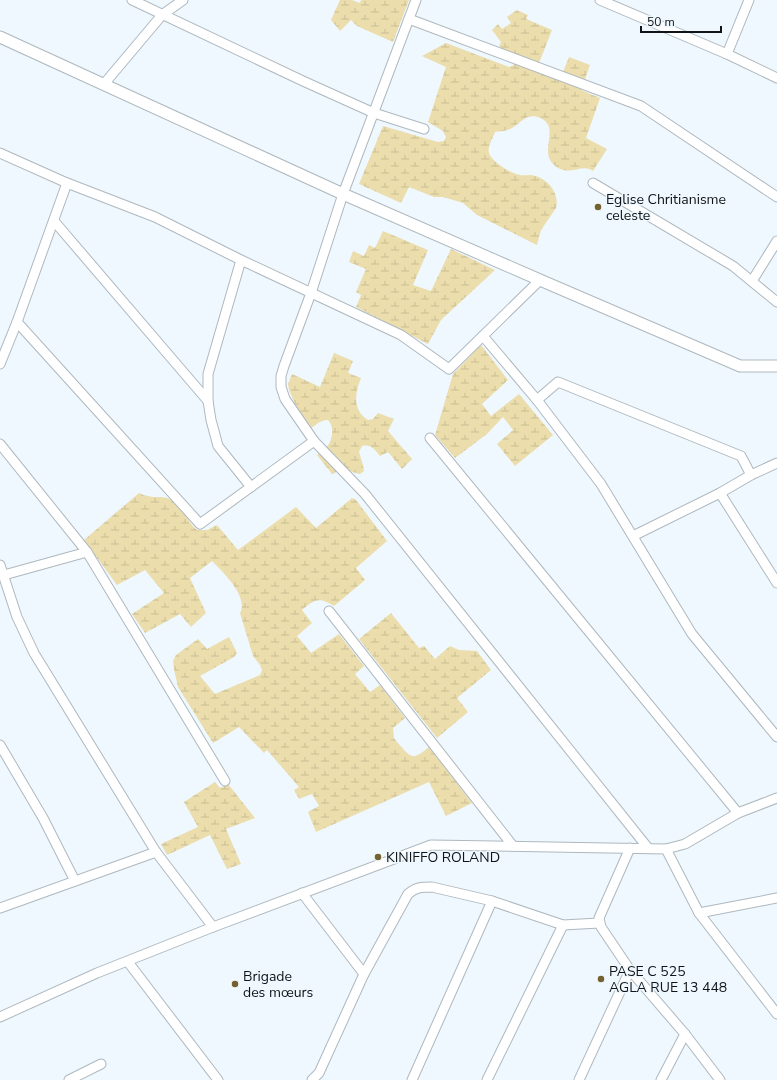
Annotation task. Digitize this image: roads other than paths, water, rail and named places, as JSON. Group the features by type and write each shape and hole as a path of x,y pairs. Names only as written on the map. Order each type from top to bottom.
{"street":[{"path":"132,0 374,113 424,129"},
{"path":"104,84 162,15 183,0"},
{"path":"416,0 343,194 311,293 284,366 281,376 281,387 285,399 314,440 365,494 648,848"},
{"path":"600,0 727,54 777,78"},
{"path":"727,54 749,0"},
{"path":"409,18 641,106 777,197"},
{"path":"0,37 343,194 740,366 777,366"},
{"path":"1,155 67,183 155,217 241,260 401,335 449,369 540,280"},
{"path":"0,364 17,322 67,183"},
{"path":"593,184 733,266 777,302"},
{"path":"54,221 208,401"},
{"path":"752,281 777,241"},
{"path":"241,260 208,374 208,401 218,446 251,487"},
{"path":"17,322 200,524 314,440"},
{"path":"482,336 537,400 601,484 692,634 777,737"},
{"path":"537,400 558,382 741,456 751,475"},
{"path":"430,438 738,813"},
{"path":"0,444 87,552 225,781"},
{"path":"633,536 777,463"},
{"path":"720,493 777,582"},
{"path":"4,575 87,552"},
{"path":"768,569 777,564"},
{"path":"0,565 17,617 34,653 156,852 213,927"},
{"path":"329,611 513,846"},
{"path":"0,745 43,818 75,881"},
{"path":"0,1017 98,973 213,927 431,845 666,849 685,844 738,813 777,798"},
{"path":"630,848 599,918 599,922 630,970 685,1034 720,1080"},
{"path":"666,849 699,913 777,1014"},
{"path":"0,908 156,852"},
{"path":"312,1080 322,1077 364,974 408,894 414,888 432,887 492,901 562,924 599,922"},
{"path":"302,893 364,974"},
{"path":"699,913 777,898"},
{"path":"412,1080 492,901"},
{"path":"487,1080 562,924"},
{"path":"128,962 218,1080"},
{"path":"579,1080 630,970"},
{"path":"661,1080 685,1034"},
{"path":"69,1080 101,1064"}],"place":[{"name":"Eglise Chritianisme celeste","path":"598,207"},
{"name":"KINIFFO ROLAND","path":"378,857"},
{"name":"PASE C 525 AGLA RUE 13 448","path":"601,979"},
{"name":"Brigade des mœurs","path":"235,984"}]}
